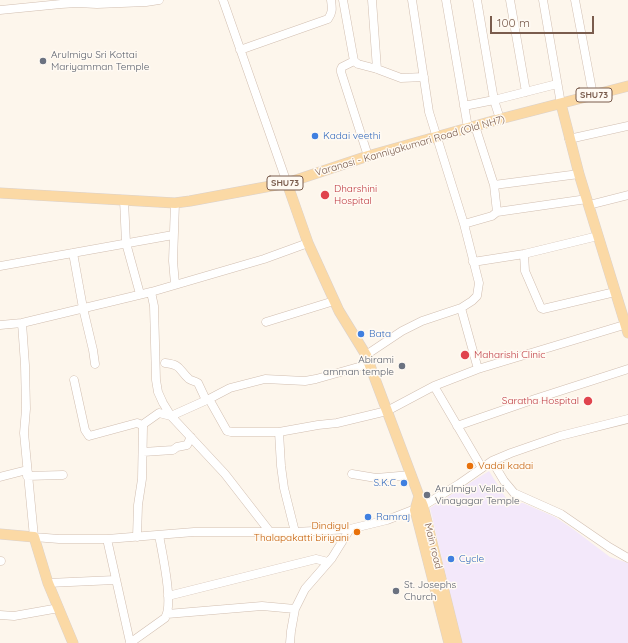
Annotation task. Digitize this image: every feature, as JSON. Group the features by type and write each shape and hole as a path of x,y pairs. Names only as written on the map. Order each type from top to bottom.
{"main road":[{"name":"Varanasi - Kanniyakumari Road (Old NH7)","path":"0,192 175,203 287,183 368,156 500,118 561,104 628,86"},
{"path":"561,104 579,174 626,329"},
{"path":"287,183 308,243 334,301 368,360 419,496 419,508"},
{"name":"Main road","path":"419,508 449,643"},
{"name":"Main road","path":"419,508 456,643"},
{"path":"0,534 34,537 48,583 73,643"}],"street":[{"path":"0,10 77,1 104,4 159,0"},
{"path":"223,0 287,183"},
{"path":"240,50 328,19 332,9 331,0"},
{"path":"343,0 354,61 358,64 401,78 424,77"},
{"path":"372,0 377,69"},
{"path":"142,425 158,413 171,416 208,400 230,388 265,379 305,381 316,379 368,360 402,330 422,321 461,308 477,296 479,283 464,224 429,112 422,57 412,0"},
{"path":"446,0 464,106 494,185 496,212"},
{"path":"477,0 494,100 500,118"},
{"path":"510,0 526,92"},
{"path":"543,0 561,104"},
{"path":"575,0 593,95"},
{"path":"354,61 342,67 341,72 368,156"},
{"path":"464,106 557,84"},
{"path":"569,139 628,126"},
{"path":"494,185 579,174"},
{"path":"464,224 492,216 496,212 588,202 628,195"},
{"path":"124,200 126,243 140,294"},
{"path":"175,203 172,261 175,284"},
{"path":"0,266 173,235"},
{"path":"473,262 524,254 598,236"},
{"path":"0,325 22,323 151,292 264,259 308,243"},
{"path":"73,253 95,364"},
{"path":"524,254 525,271 541,308 543,309 615,292"},
{"path":"151,292 154,306 156,380 158,392 163,403 171,416 224,474 270,532"},
{"path":"266,322 334,301"},
{"path":"461,308 478,369"},
{"path":"22,323 26,409 24,433 34,537 59,539 107,539 194,532 295,532 350,529 387,520 419,508 492,461 560,436 628,419"},
{"path":"165,363 174,364 181,368 191,380 198,383 227,431 279,432 336,423 387,411 434,386 478,369 626,329"},
{"path":"457,426 628,369"},
{"path":"74,380 85,430 89,436 137,423 142,425"},
{"path":"434,386 482,468"},
{"path":"137,537 138,505 142,479 142,425"},
{"path":"279,432 284,488 295,532"},
{"path":"143,452 173,450 177,447 187,445 191,437"},
{"path":"492,461 504,482 514,493 561,514 609,547 628,558"},
{"path":"0,477 27,473 63,475"},
{"path":"352,474 376,478 411,475"},
{"path":"290,643 295,609 305,589 332,558 350,529"},
{"path":"107,539 130,642 164,618 167,614 168,596 159,535"},
{"path":"168,596 316,559 328,562"},
{"path":"48,583 115,580"},
{"path":"167,614 262,606 295,609"},
{"path":"0,615 14,616 59,608"}],"shaded area":[{"path":"489,471 509,503 523,503 555,517 610,557 628,563 628,643 462,643 430,508"}],"place":[{"name":"Arulmigu Sri Kottai Mariyamman Temple","path":"43,61"},
{"name":"Kadai veethi","path":"315,136"},
{"name":"Dharshini Hospital","path":"325,195"},
{"name":"Bata","path":"361,334"},
{"name":"Maharishi Clinic","path":"465,355"},
{"name":"Abirami amman temple","path":"402,366"},
{"name":"Saratha Hospital","path":"588,401"},
{"name":"Vadai kadai","path":"470,466"},
{"name":"S.K.C","path":"404,483"},
{"name":"Arulmigu Vellai Vinayagar Temple","path":"427,495"},
{"name":"Ramraj","path":"368,517"},
{"name":"Dindigul Thalapakatti biriyani","path":"357,532"},
{"name":"Cycle","path":"451,559"},
{"name":"St. Josephs Church","path":"396,591"}]}
